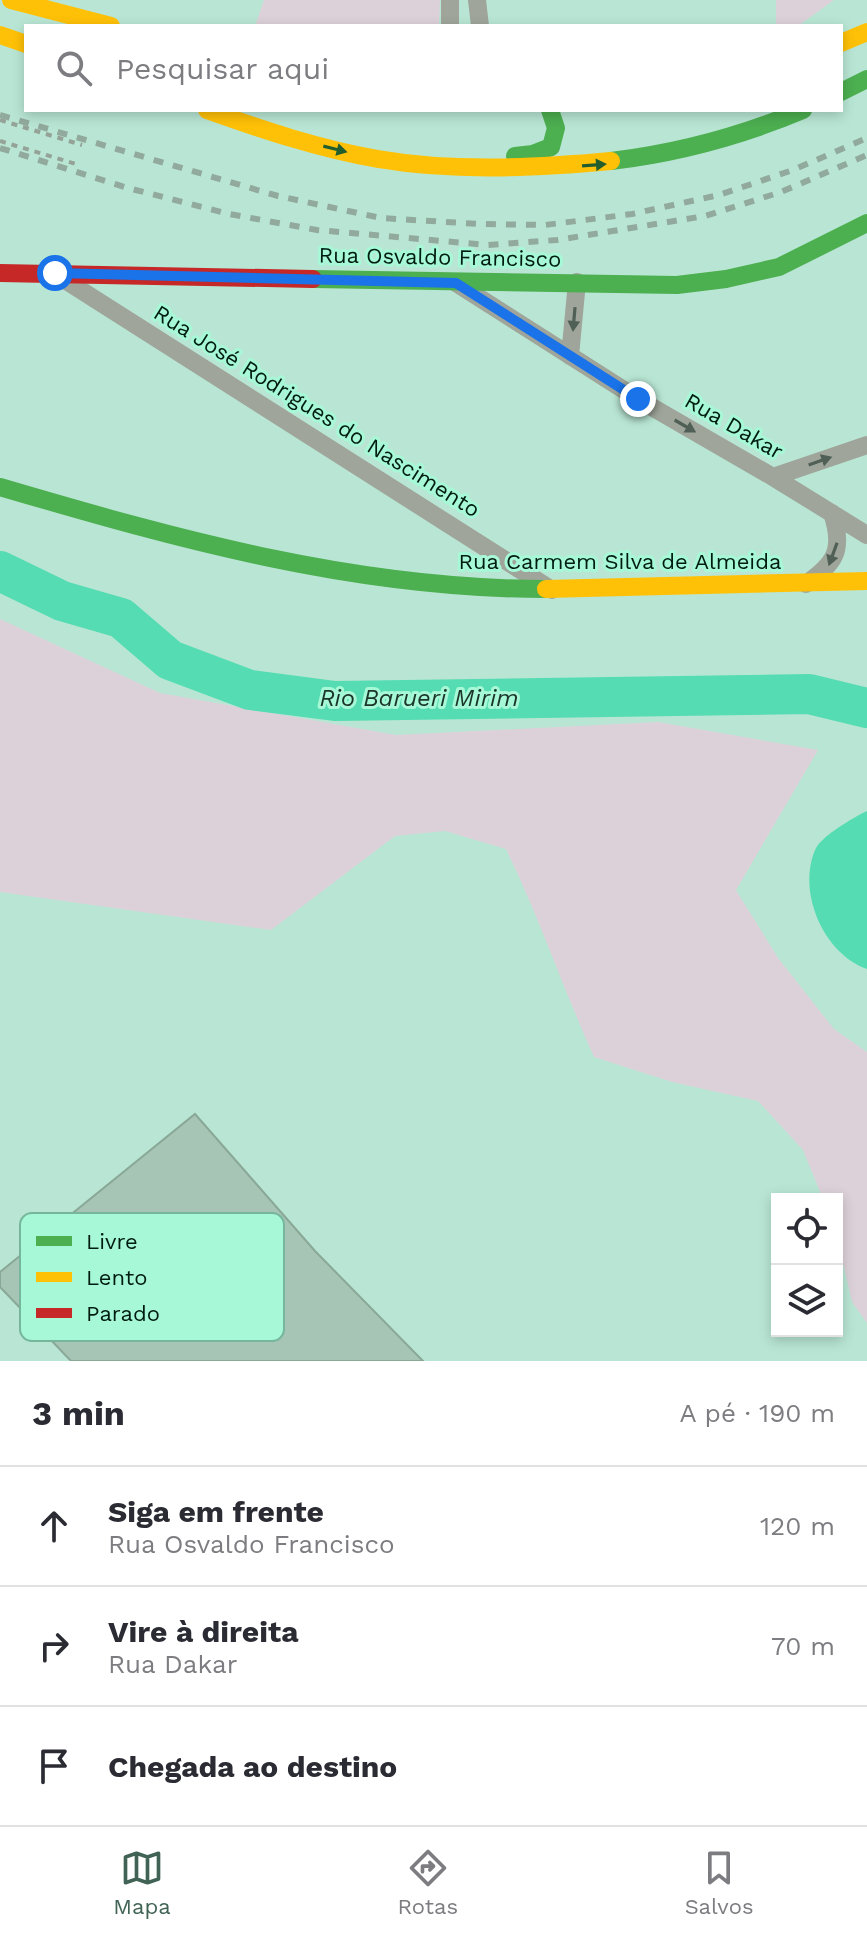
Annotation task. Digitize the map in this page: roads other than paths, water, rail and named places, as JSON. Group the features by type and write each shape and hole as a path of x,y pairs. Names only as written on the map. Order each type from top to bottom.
{"main road":[{"path":"11,0 103,24"},
{"path":"843,42 867,32"},
{"path":"0,35 24,43"},
{"path":"843,91 867,79"},
{"path":"213,112 294,139 361,156 419,164 549,167 608,164 681,151 778,122 799,112"},
{"path":"287,112 294,139"},
{"path":"460,166 482,158 533,154 551,147 557,133 556,118 552,112"},
{"name":"Rua Osvaldo Francisco","path":"0,273 677,285 726,279 779,267 867,223"},
{"name":"Rua Carmem Silva de Almeida","path":"0,487 266,558 431,585 552,590 867,581"}],"street":[{"path":"450,0 450,24"},
{"path":"477,0 480,24"},
{"name":"Rua José Rodrigues do Nascimento","path":"55,273 552,590"},
{"path":"570,356 577,282"},
{"name":"Rua Dakar","path":"456,283 570,356 867,535"},
{"path":"773,477 867,445"},
{"path":"805,584 827,569 834,557 838,530 832,513"}],"waterway":[{"name":"Rio Barueri Mirim","path":"0,571 62,601 121,618 170,660 250,690 335,701 809,694 867,708"}],"railway":[{"path":"0,115 278,196 381,218 479,224 545,225 632,214 719,195 793,170 867,138"},
{"path":"0,148 128,188 229,214 317,230 488,245 557,240 705,216 781,192 867,155"}]}
